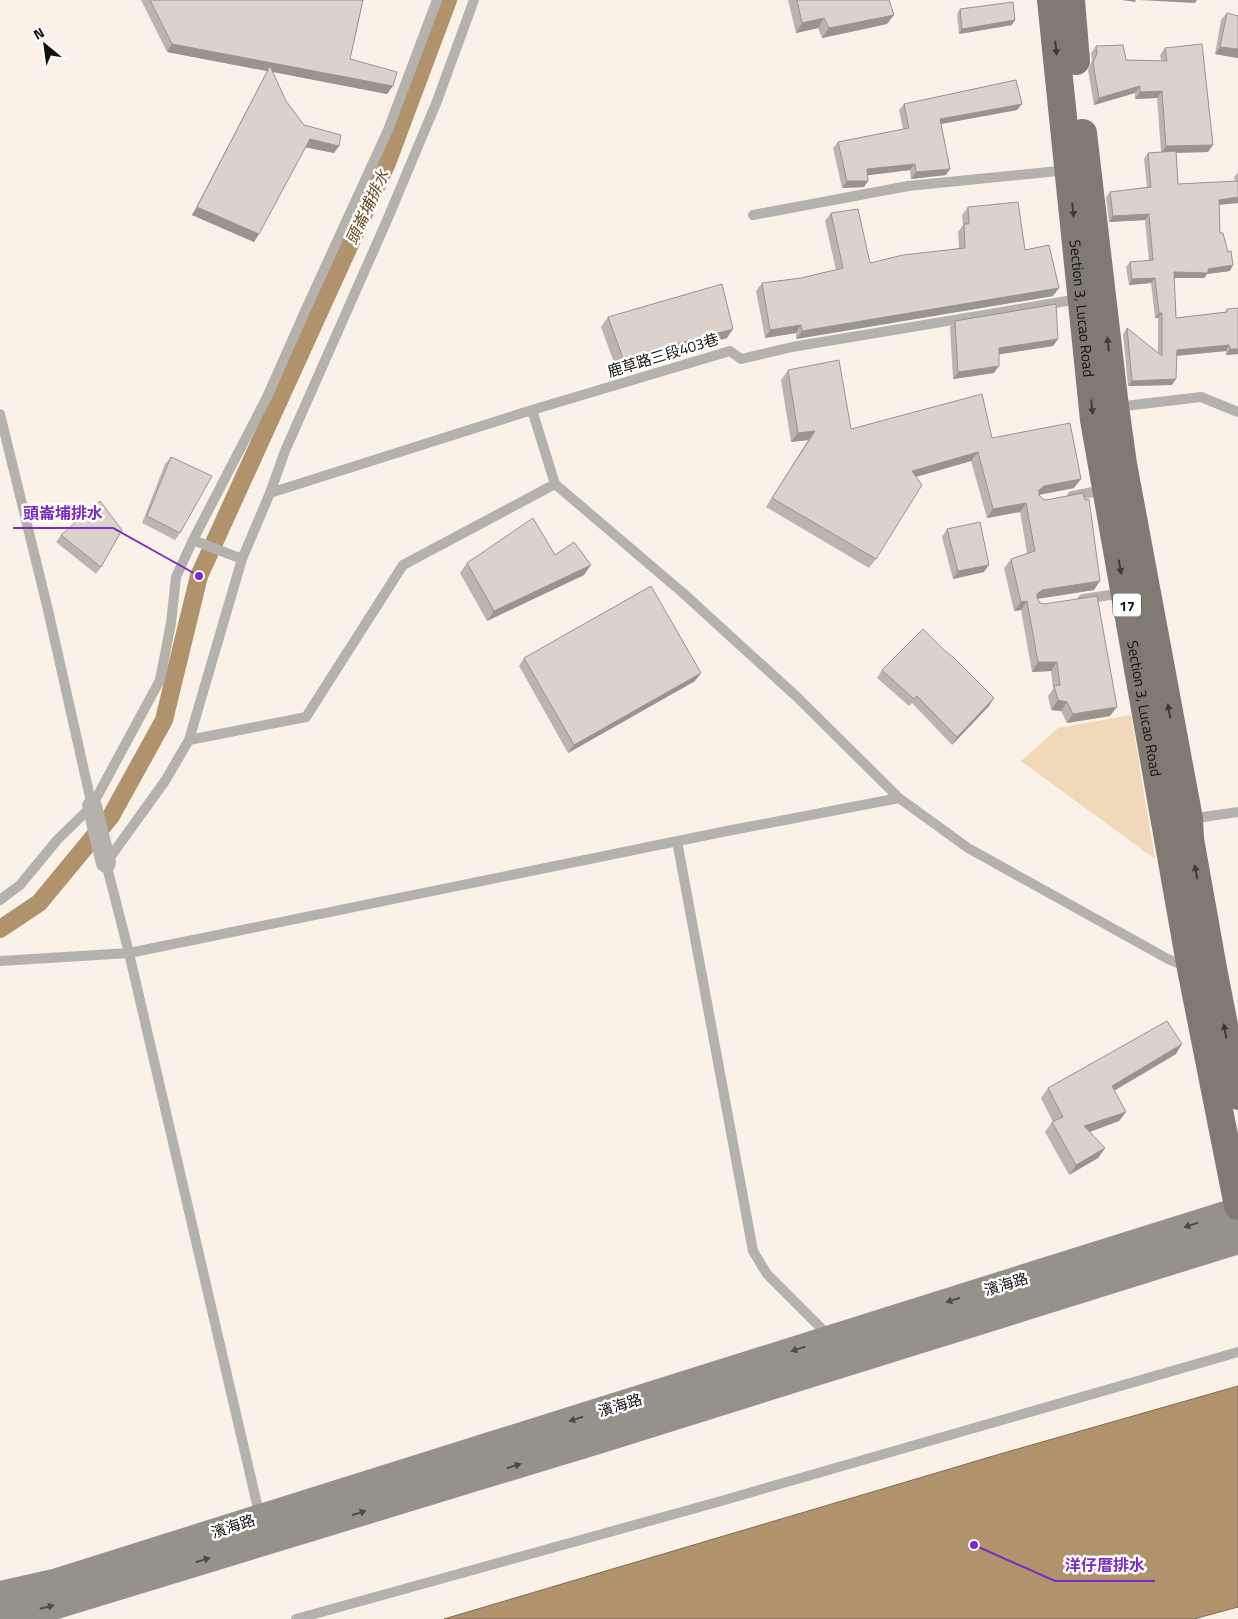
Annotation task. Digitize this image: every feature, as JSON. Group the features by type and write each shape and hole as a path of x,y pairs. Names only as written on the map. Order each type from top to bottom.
{"main road":[{"name":"Section 3, Lucao Road","path":"1051,0 1069,170 1092,297 1115,408 1117,489"},
{"name":"Section 3, Lucao Road","path":"1071,0 1080,113 1089,175 1094,420 1117,489 1135,591 1191,969 1238,1206"},
{"name":"Section 3, Lucao Road","path":"1135,591 1189,819 1190,839 1212,967 1238,1096"}],"street":[{"path":"92,806 106,863"},
{"name":"濱海路","path":"0,1595 54,1583 1238,1211"},
{"name":"濱海路","path":"0,1618 56,1605 583,1445 1238,1240"}],"lane":[{"path":"0,900 20,886 58,839 92,806 160,680 171,623 176,577 262,406 388,130 437,0"},
{"path":"260,1518 129,953 106,863 164,782 189,740 242,559 270,493 285,451 388,218 437,101 474,0"},
{"path":"753,215 908,186 1069,170"},
{"name":"鹿草路三段403巷","path":"270,493 532,410 730,351 741,359 792,348 1092,297"},
{"path":"1115,408 1201,397 1238,412"},
{"path":"532,410 555,484 719,626 797,697 899,798 968,848 1168,959 1191,969"},
{"path":"0,414 48,610 92,806"},
{"path":"189,740 306,717 402,565 555,484"},
{"path":"1057,499 1117,489"},
{"path":"193,540 242,559"},
{"path":"1076,600 1135,591"},
{"path":"0,962 129,953 677,841 899,798"},
{"path":"1189,819 1238,812"},
{"path":"677,841 753,1251 767,1274 831,1338"},
{"path":"296,1619 714,1503 1238,1352"}],"shaded area":[{"path":"1131,715 1155,859 1021,761 1058,728"},
{"path":"1238,1386 1238,1607 1194,1619 444,1619 1000,1454"}],"building":[{"path":"150,0 363,0 350,59 397,72 393,86 172,44"},
{"path":"797,0 889,0 894,15 829,28 824,18 802,23"},
{"path":"1013,2 1015,20 962,29 960,9"},
{"path":"1227,13 1238,16 1238,49 1220,47"},
{"path":"1202,44 1213,145 1166,146 1162,91 1140,92 1140,86 1099,98 1093,63 1097,53 1096,46 1123,45 1126,60 1167,61 1165,48"},
{"path":"270,66 286,101 304,125 341,135 339,146 310,139 259,234 197,207"},
{"path":"1016,80 1022,104 940,119 950,169 916,172 915,164 867,169 868,181 847,181 838,142 909,128 904,104"},
{"path":"1176,151 1178,184 1238,181 1238,197 1219,200 1220,233 1223,233 1228,252 1231,251 1233,265 1208,269 1208,273 1174,272 1176,318 1227,312 1227,309 1238,308 1238,349 1230,349 1229,345 1177,350 1176,379 1132,381 1127,328 1162,356 1162,313 1159,313 1155,278 1132,279 1130,262 1153,260 1149,214 1113,216 1110,192 1151,187 1148,153"},
{"path":"1018,202 1025,250 1049,245 1059,288 802,331 801,325 770,330 762,283 801,278 843,268 831,213 858,209 870,263 903,255 965,248 964,224 969,224 968,207"},
{"path":"722,284 733,329 623,358 608,317"},
{"path":"1056,304 1058,339 999,348 999,366 958,372 955,321"},
{"path":"839,360 851,429 982,394 992,438 1070,423 1081,479 1044,486 1039,490 1039,495 1046,500 1083,493 1085,500 1089,499 1100,581 1042,590 1037,594 1037,598 1040,603 1044,604 1097,596 1117,707 1073,714 1067,702 1058,700 1054,686 1060,685 1057,662 1038,662 1027,601 1021,602 1011,559 1035,551 1026,503 993,509 978,452 912,471 922,485 876,559 772,498 815,431 798,433 788,370"},
{"path":"171,457 212,476 180,533 147,516"},
{"path":"100,501 122,530 101,567 61,535"},
{"path":"533,518 555,555 574,542 591,565 494,611 467,563"},
{"path":"980,522 989,565 958,571 947,529"},
{"path":"651,586 701,673 574,745 524,658"},
{"path":"923,629 994,698 957,737 917,696 914,699 882,670"},
{"path":"1167,1021 1182,1044 1112,1086 1126,1112 1084,1126 1105,1148 1076,1165 1052,1122 1063,1117 1048,1088"}],"waterway":[{"name":"頭崙埔排水","path":"0,929 39,903 111,816 164,720 199,576 387,163 448,0"}],"place":[{"name":"頭崙埔排水","path":"199,576"},
{"name":"洋仔厝排水","path":"974,1545"}]}
